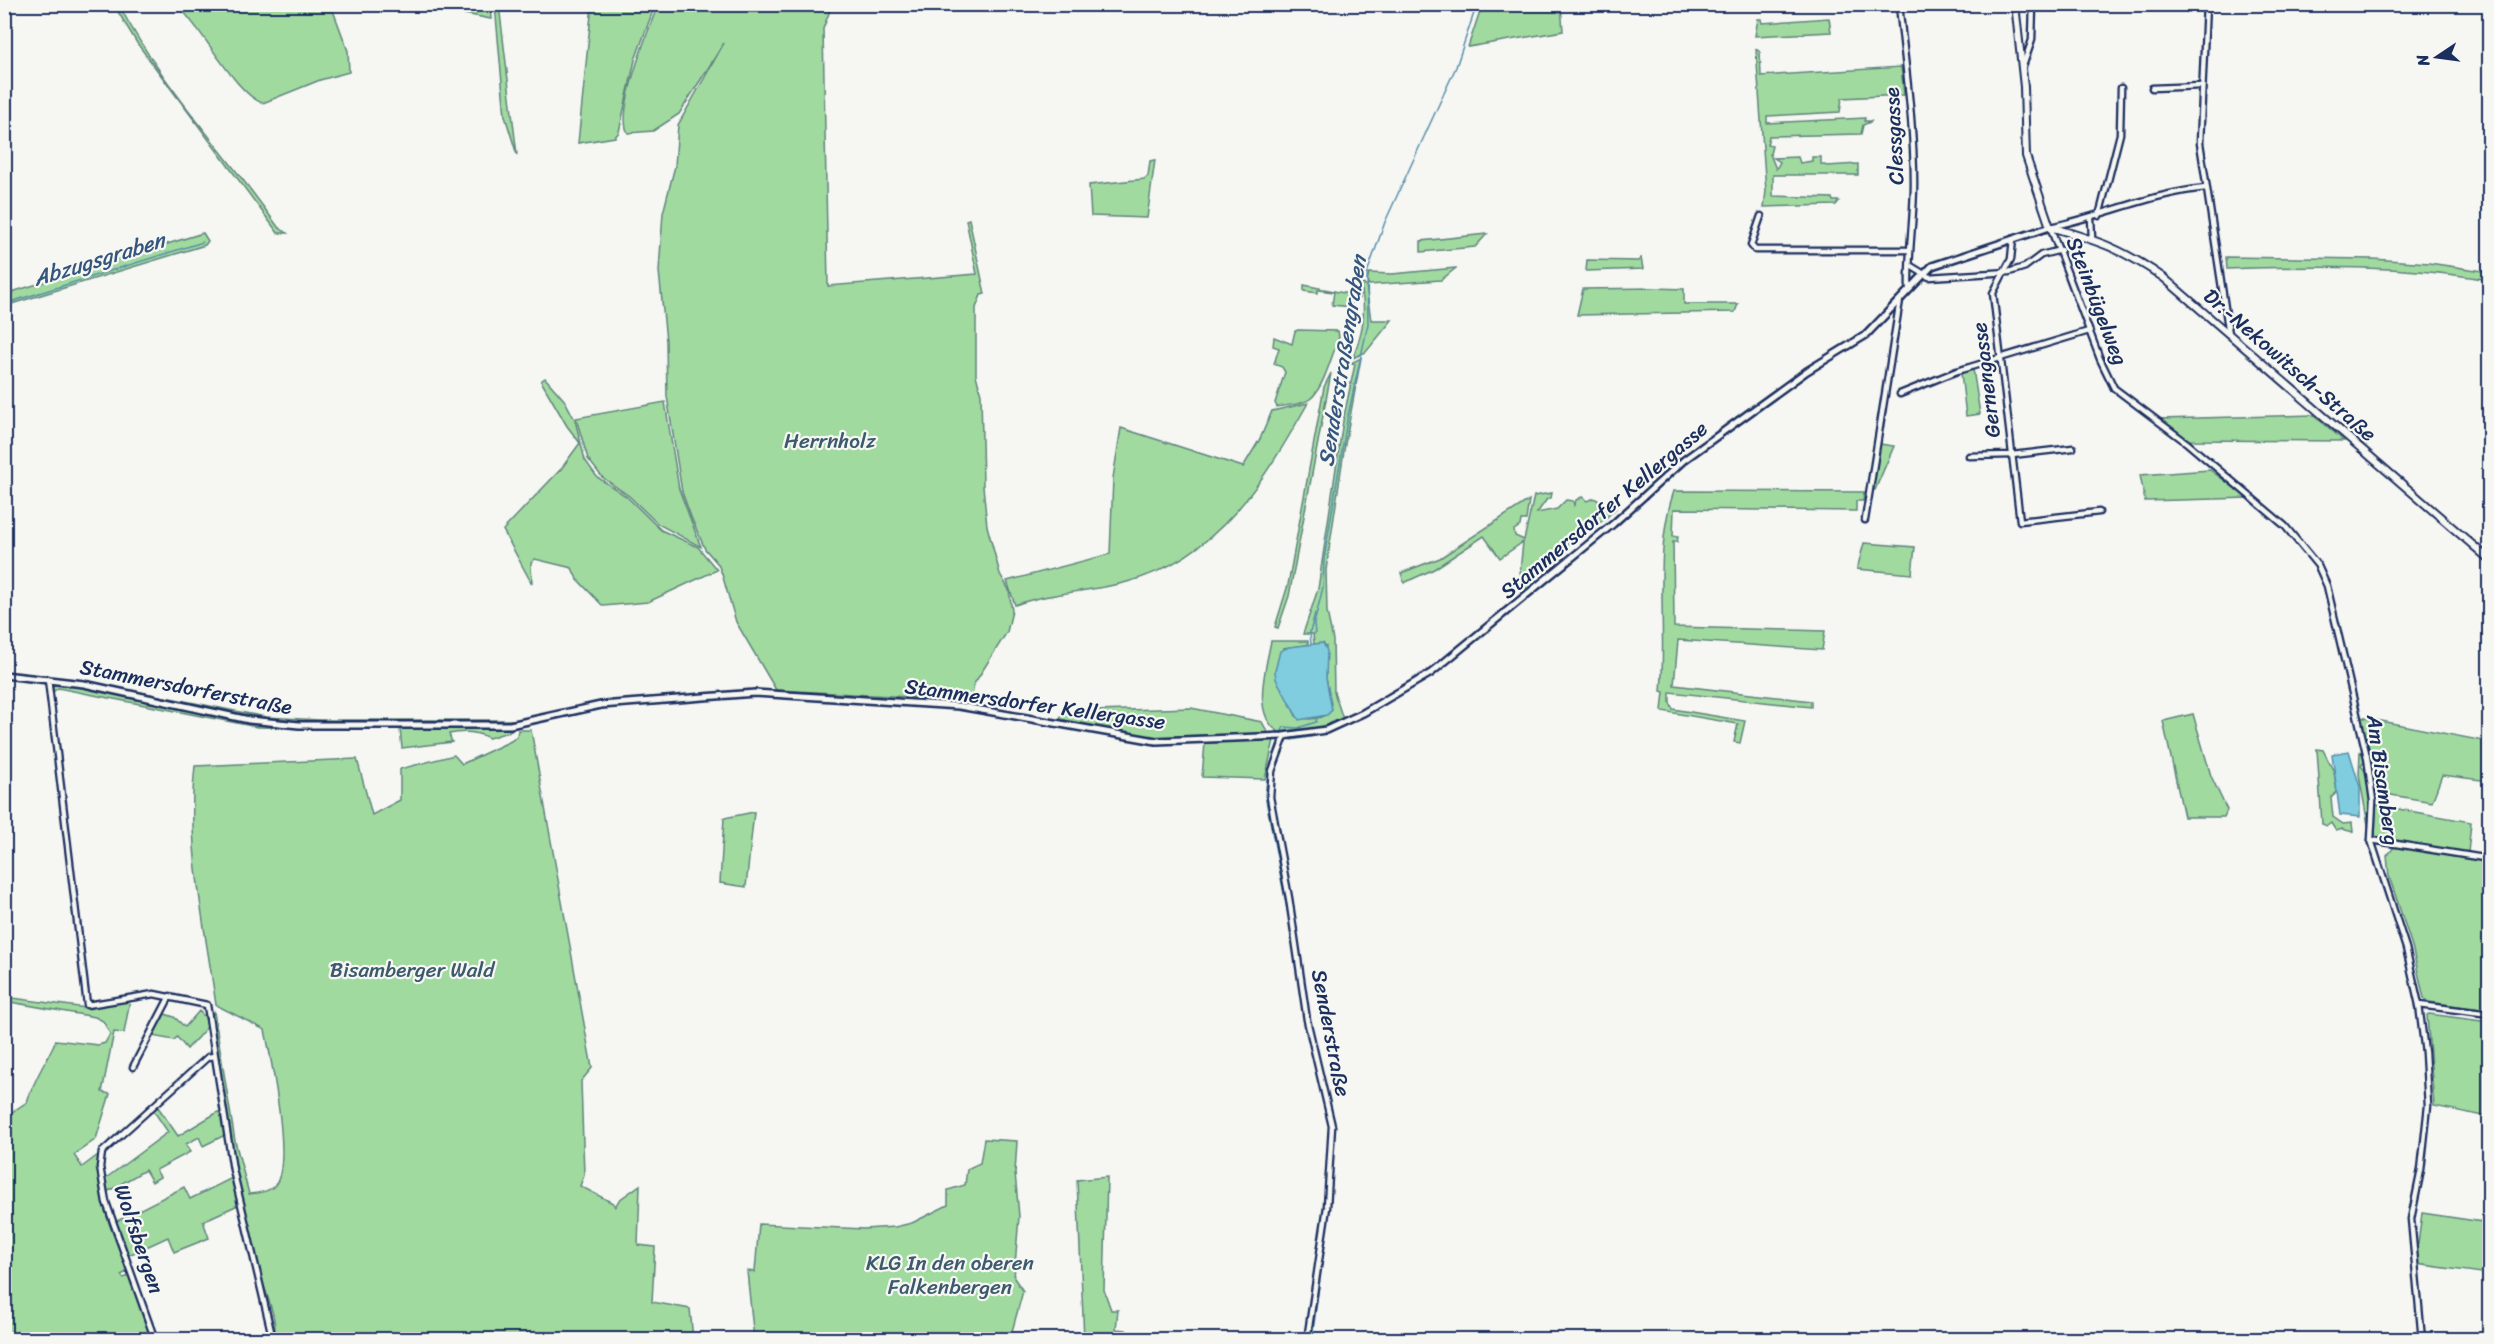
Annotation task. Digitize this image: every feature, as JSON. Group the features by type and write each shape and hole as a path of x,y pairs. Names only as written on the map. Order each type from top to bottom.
{"main road":[{"path":"2015,4 2022,72 2026,156 2050,227"},
{"name":"Dr.-Nekowitsch-Straße","path":"2050,227 2092,238 2126,253 2164,278 2490,560"}],"street":[{"name":"Clessgasse","path":"1899,4 1912,107 1914,186 1908,250 1911,266 1909,288"},
{"path":"2022,72 2032,40 2033,4"},
{"path":"2205,4 2200,143 2229,334"},
{"path":"2152,88 2202,86"},
{"path":"2099,216 2120,134 2121,88"},
{"path":"2050,227 2099,216 2178,191 2206,188"},
{"path":"1761,216 1751,245 1752,249 1908,250"},
{"path":"2091,218 2092,238"},
{"name":"Stammersdorfer Kellergasse","path":"541,719 622,702 764,693 959,706 1156,741 1284,736 1334,729 1431,673 1613,524 1689,456 1807,371 1855,343 1932,266 2050,227"},
{"name":"Steinbügelweg","path":"2050,227 2061,250 2089,331 2114,388"},
{"name":"Gernengasse","path":"2013,239 2012,254 1993,293 2020,521 2099,512"},
{"path":"1911,266 1929,277 2004,272 2020,269 2038,256 2061,250"},
{"path":"1865,520 1900,299"},
{"path":"1900,394 1957,371 2089,331"},
{"name":"Am Bisamberg","path":"2114,388 2258,501 2285,526 2318,566 2327,586 2367,757 2373,801 2372,840 2406,948 2419,1005 2428,1106 2421,1170 2412,1208 2411,1242 2421,1340"},
{"path":"1969,456 2012,455 2073,448"},
{"name":"Stammersdorferstraße","path":"4,675 48,679 249,720 283,724 500,725 541,719"},
{"path":"48,679 87,1005 143,995 170,996 207,1005 235,1180 273,1340"},
{"name":"Senderstraße","path":"1284,736 1272,771 1270,797 1291,910 1307,1020 1332,1126 1326,1219 1306,1340"},
{"path":"2372,840 2490,859"},
{"path":"133,1067 170,996"},
{"path":"2419,1005 2490,1014"},
{"name":"Wolfsbergen","path":"155,1340 106,1202 100,1167 102,1152 208,1057 214,1056"}],"green space":[{"path":"114,5 119,5 174,91 278,227 287,233 278,233 137,43"},
{"path":"177,5 331,5 348,51 349,72 320,80 263,103 242,87"},
{"path":"418,5 490,5 491,19"},
{"path":"495,5 499,5 517,155 505,116"},
{"path":"592,5 655,5 635,60 619,132 615,137 578,143"},
{"name":"Herrnholz","path":"658,5 832,5 823,29 828,286 977,274 966,220 969,219 985,294 981,295 976,308 976,375 981,394 983,486 987,526 1000,574 1009,590 1012,611 1007,632 974,684 972,696 968,700 776,690 736,622 718,564 705,549 682,492 667,396 666,341 659,271 663,213 675,166 678,125 724,43 679,114 653,131 628,133 625,123 629,90"},
{"path":"1482,5 1561,5 1563,31 1468,47"},
{"path":"1829,18 1831,32 1755,36 1758,19 1761,19 1762,23"},
{"path":"1756,49 1760,52 1761,76 1901,67 1904,95 1842,98 1840,112 1767,116 1767,123 1865,118 1864,121 1872,121 1863,125 1861,134 1769,136 1767,145 1772,146 1770,154 1776,169 1780,162 1774,158 1798,157 1800,163 1812,161 1812,157 1821,157 1821,164 1827,166 1858,164 1858,175 1773,175 1773,196 1832,198 1833,201 1839,201 1836,205 1764,207 1766,191"},
{"path":"1155,160 1147,218 1091,216 1089,185 1144,179 1148,176 1150,161"},
{"path":"203,233 208,241 205,245 5,306 5,294"},
{"path":"1487,234 1475,247 1421,252 1421,241"},
{"path":"2226,257 2373,259 2429,263 2489,272 2489,280 2391,269 2293,267 2227,269"},
{"path":"1641,258 1643,269 1586,271 1587,260 1638,261"},
{"path":"1456,268 1441,280 1369,285 1367,281 1369,273 1392,274"},
{"path":"1362,284 1366,285 1371,320 1392,320 1366,352 1353,358 1359,341 1364,309 1362,291 1357,303"},
{"path":"1304,285 1354,295 1351,307 1332,305 1334,292 1304,291"},
{"path":"1583,289 1684,289 1684,304 1738,304 1735,312 1577,315"},
{"path":"1295,331 1338,331 1339,337 1315,394 1303,402 1277,407 1275,403 1285,372 1282,367 1274,364 1279,348 1273,346 1274,337 1292,344"},
{"path":"1361,358 1326,570 1327,612 1333,640 1334,692 1343,719 1321,727 1279,732 1270,724 1263,703 1264,677 1271,641 1308,641 1308,645 1283,648 1275,671 1296,716 1315,719 1332,710 1326,678 1326,646 1323,643 1314,644 1313,634 1303,634 1318,589 1343,421 1355,364 1351,363"},
{"path":"1973,369 1980,414 1966,416 1961,373"},
{"path":"1331,373 1289,596 1278,628 1275,627 1288,585 1324,387"},
{"path":"545,378 565,401 575,420 585,460 597,477 626,496 661,530 698,547 717,570 648,602 603,606 577,579 572,568 535,559 531,563 532,584 503,530 561,469 580,443 567,426 541,381"},
{"path":"665,402 679,489 701,547 658,524 629,496 602,477 588,459 576,418"},
{"path":"1308,403 1256,487 1213,535 1188,555 1159,571 1127,582 1042,597 1015,605 1007,581 1110,554 1113,478 1121,428 1243,467 1260,439 1272,411"},
{"path":"2314,415 2344,441 2187,440 2160,419"},
{"path":"1880,444 1894,446 1875,490 1873,489"},
{"path":"2210,470 2248,498 2145,501 2140,475"},
{"path":"1674,491 1864,492 1863,501 1856,501 1856,511 1674,509 1673,536 1678,537 1677,542 1673,542 1674,627 1825,631 1822,650 1678,640 1674,685 1811,701 1811,707 1670,692 1670,703 1673,709 1745,721 1740,743 1734,742 1738,724 1662,711 1664,692 1661,691 1662,563 1668,514"},
{"path":"1552,493 1551,498 1547,499 1537,513 1557,509 1566,500 1573,501 1574,505 1576,500 1582,497 1587,501 1594,498 1599,501 1598,511 1615,509 1605,519 1565,547 1533,578 1538,581 1527,592 1520,572 1523,542 1500,558 1484,536 1434,569 1404,583 1401,573 1440,558 1529,500 1526,520 1521,520 1520,526 1514,530 1515,536 1524,540 1534,496"},
{"path":"1864,543 1915,547 1912,574 1857,569"},
{"path":"79,680 266,717 320,720 524,720 491,724 277,721 243,717"},
{"path":"53,685 76,686 273,726 505,727 511,731 489,738 474,733 454,733 449,734 452,742 402,748 400,729 257,727 58,688 53,692"},
{"path":"1191,708 1262,722 1268,733 1151,737 1060,719 1063,712"},
{"path":"2193,714 2211,776 2227,810 2224,817 2184,817 2163,721"},
{"path":"2360,717 2489,742 2489,781 2442,775 2432,802 2374,792 2370,752"},
{"name":"Bisamberger Wald","path":"518,730 531,730 592,1068 581,1081 584,1175 580,1186 613,1203 615,1207 619,1200 640,1185 638,1245 655,1247 652,1302 690,1309 693,1339 274,1339 275,1323 244,1210 231,1147 211,1018 214,1012 235,1141 249,1194 270,1189 275,1185 280,1174 282,1156 279,1110 265,1030 216,1005 195,856 193,796 195,766 357,759 372,815 400,800 400,769 454,755 462,764 511,741 517,736"},
{"path":"1274,740 1265,779 1202,777 1205,743"},
{"path":"2317,749 2323,750 2334,772 2337,792 2331,798 2333,817 2343,824 2352,823 2353,832 2342,829 2336,831 2331,823 2327,826 2322,824"},
{"path":"2360,752 2364,755 2364,762 2361,766 2370,787 2369,830 2359,775"},
{"path":"2376,805 2471,822 2468,853 2375,839"},
{"path":"754,812 746,887 720,883 724,818"},
{"path":"2394,847 2489,862 2489,1010 2428,1002 2424,998 2412,946 2389,876 2387,856"},
{"path":"5,997 86,1008 130,1000 124,1033 114,1032 102,1092 110,1094 96,1139 74,1155 82,1167 98,1155 102,1200 106,1215 129,1271 121,1275 123,1278 131,1276 151,1339 5,1339 4,1113 9,1114 27,1102 56,1040 98,1045 105,1043 110,1034 103,1021 95,1017 5,1001"},
{"path":"199,1011 205,1017 207,1027 187,1049 177,1037 174,1040 152,1036 165,1014 174,1017 185,1027"},
{"path":"2427,1015 2489,1022 2489,1117 2434,1106"},
{"path":"158,1107 178,1136 218,1112 221,1114 225,1135 203,1146 199,1137 186,1144 190,1152 156,1170 160,1177 152,1182 145,1170 107,1192 106,1178 168,1132 153,1110"},
{"name":"KLG In den oberen Falkenbergen","path":"984,1139 1017,1141 1015,1173 1019,1216 1014,1278 1023,1291 1010,1339 754,1339 747,1271 755,1272 759,1224 864,1229 895,1227 912,1223 948,1205 948,1190 965,1185 967,1169 980,1163"},
{"path":"1107,1177 1104,1290 1111,1310 1118,1310 1116,1329 1126,1330 1129,1337 1084,1339 1077,1180"},
{"path":"232,1178 238,1205 203,1221 209,1238 174,1252 168,1237 129,1255 115,1222 184,1187 190,1199"},
{"path":"2422,1213 2489,1223 2489,1274 2416,1264 2415,1244 2418,1244"}],"water":[{"path":"1323,643 1327,651 1326,678 1332,710 1327,715 1299,720 1276,679 1275,671 1280,651 1289,647"},
{"path":"2349,751 2360,787 2360,817 2340,815 2332,754"}],"waterway":[{"name":"Senderstraßengraben","path":"1315,634 1314,624 1323,587 1324,560 1347,420 1368,324 1367,273 1385,222 1456,67 1477,4"},
{"name":"Abzugsgraben","path":"4,304 203,242"},
{"name":"Senderstraßengraben","path":"1311,644 1310,632 1315,613"},
{"name":"Senderstraßengraben","path":"1280,734 1284,727 1298,728 1316,722 1317,717"},
{"path":"1291,740 1316,736"},
{"name":"Senderstraßengraben","path":"1279,739 1268,772 1265,795 1295,951"},
{"name":"Senderstraßengraben","path":"1312,1340 1328,1213"}]}
